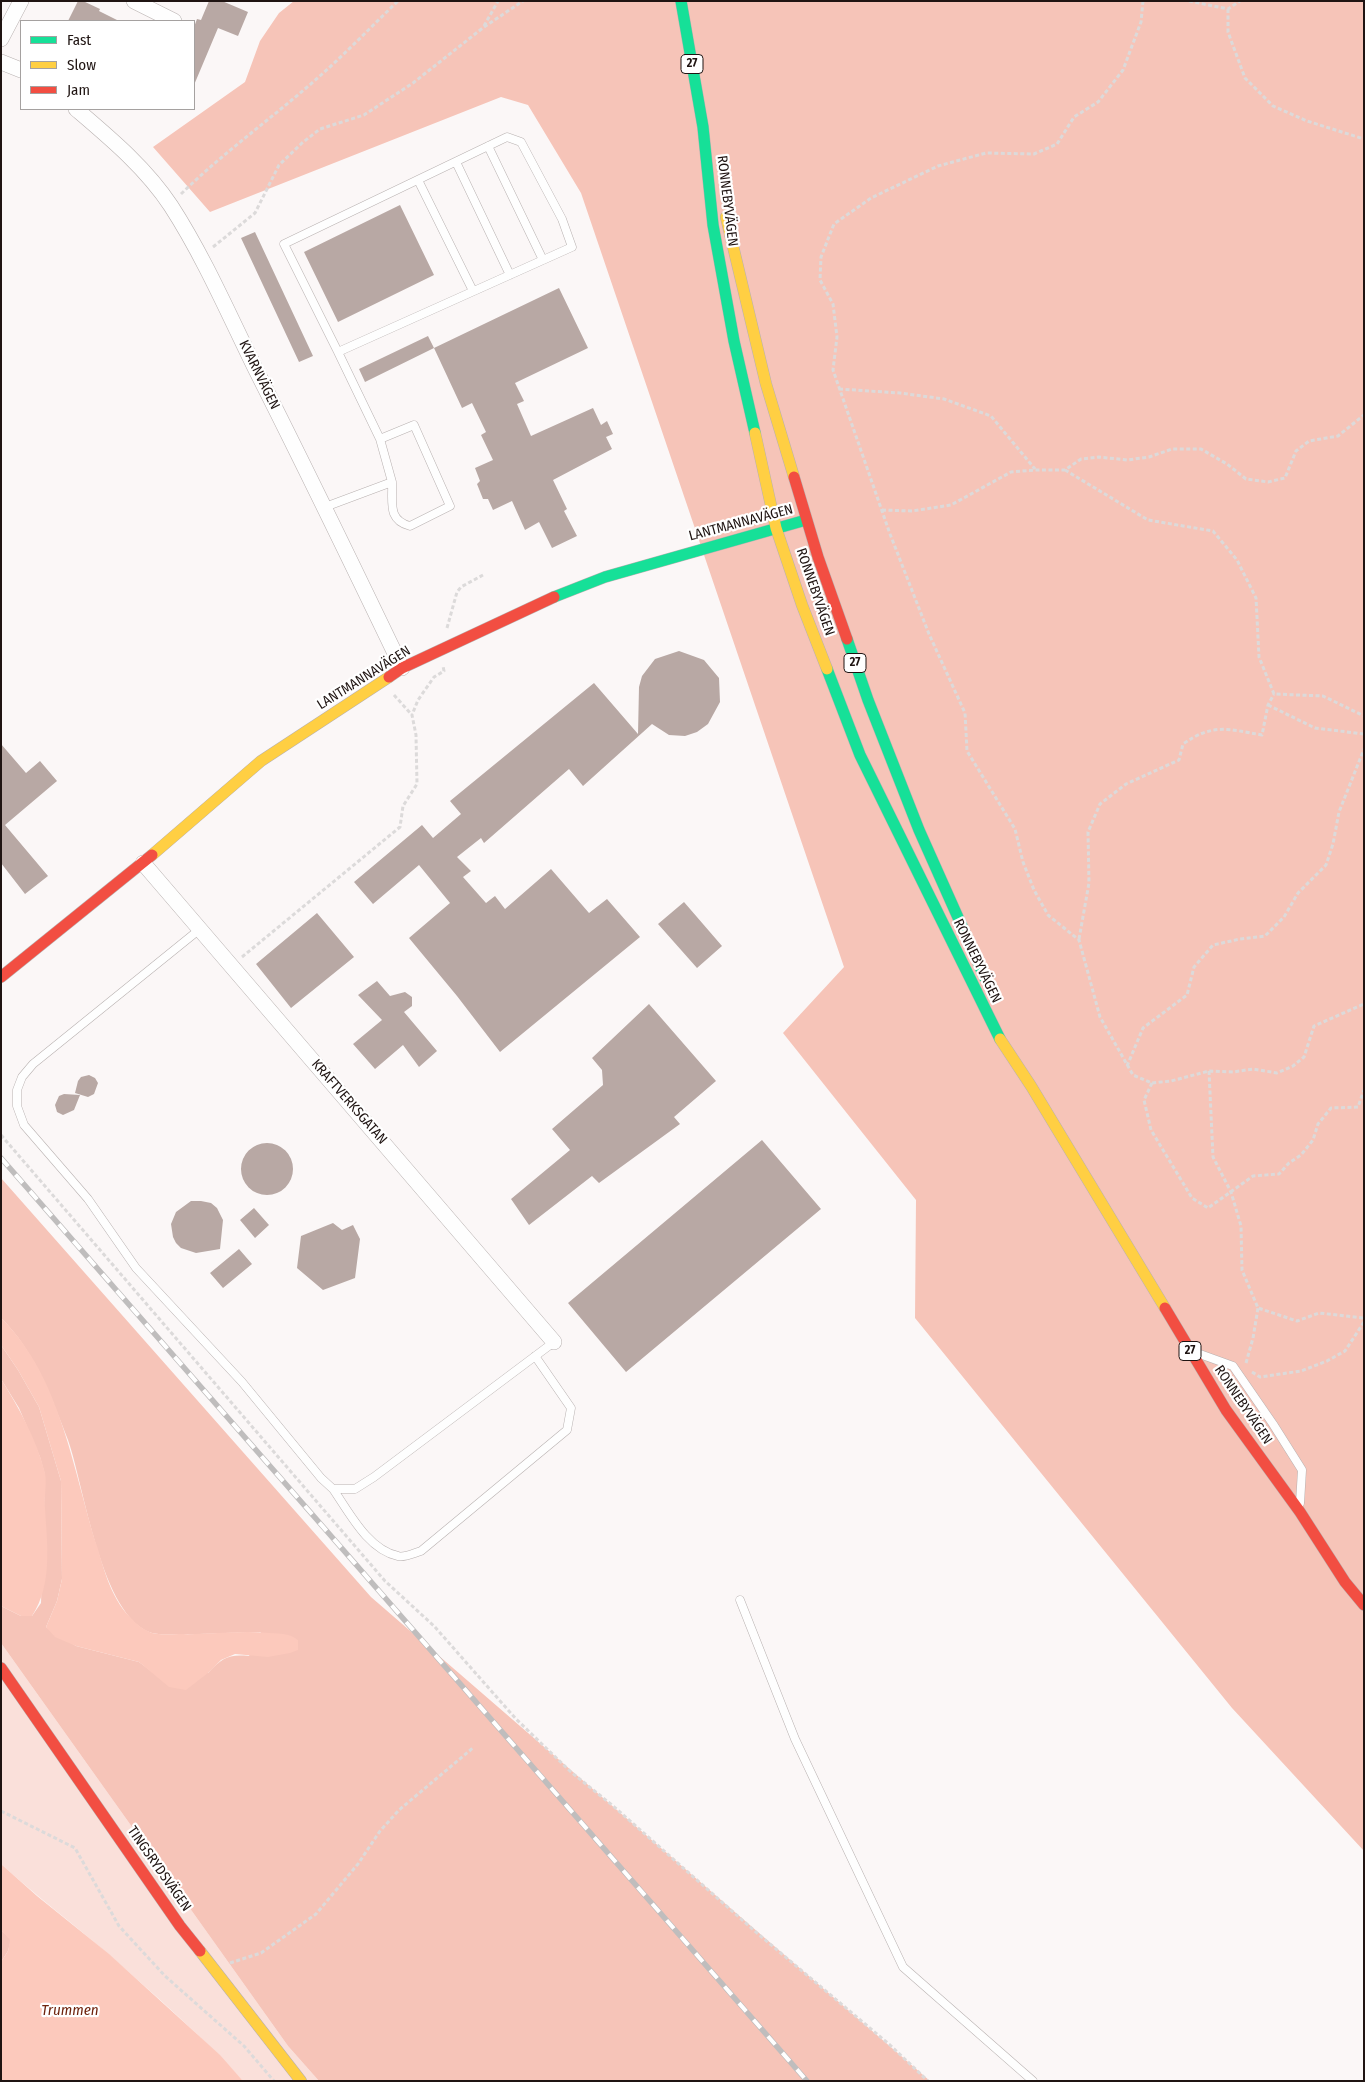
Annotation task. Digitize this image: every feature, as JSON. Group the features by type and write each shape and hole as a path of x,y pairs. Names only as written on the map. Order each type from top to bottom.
{"main road":[{"name":"RONNEBYVÄGEN","path":"681,1 703,127 714,225 734,341 776,528 802,605 860,755 974,990 1005,1048 1031,1086 1226,1410 1300,1512 1345,1582 1364,1605"},
{"name":"RONNEBYVÄGEN","path":"703,127 766,384 806,520 868,700 919,830 991,993"},
{"name":"LANTMANNAVÄGEN","path":"1,977 143,863 261,762 402,668 546,600 605,577 806,520"},
{"name":"RONNEBYVÄGEN","path":"1017,1044 1031,1086"},
{"name":"TINGSRYDSVÄGEN","path":"1,1668 180,1926 301,2081"}],"street":[{"path":"1,38 21,1"},
{"path":"134,1 172,20"},
{"path":"1,62 20,70"},
{"name":"KVARNVÄGEN","path":"77,110 115,142 142,170 170,205 200,256 402,668"},
{"name":"KRAFTVERKSGATAN","path":"143,863 554,1342"}],"lane":[{"path":"338,352 572,247 562,219 521,142 507,137 284,244 380,439 392,482 393,515 400,523 410,526 450,506 414,425 380,439"},
{"path":"488,146 543,260"},
{"path":"456,162 510,275"},
{"path":"418,180 474,291"},
{"path":"325,508 392,482"},
{"path":"200,929 33,1064 22,1077 17,1090 17,1106 24,1125 88,1199 136,1268 242,1382 321,1478 333,1489 361,1529 381,1549 399,1557 421,1551 567,1430 571,1408 535,1356"},
{"path":"333,1489 355,1488 374,1477 554,1342"},
{"path":"1190,1350 1233,1366 1273,1424 1302,1470 1300,1512"},
{"path":"740,1600 795,1739 903,1967 1033,2081"}],"path":[{"path":"170,205 212,165 240,144 322,74 398,1"},
{"path":"484,27 498,1"},
{"path":"200,256 220,243 256,213 279,165 302,142 320,129 364,115 413,83 484,27 523,1"},
{"path":"1079,940 1048,915 1034,890 1023,862 1015,829 967,751 965,713 929,634 882,510 833,370 837,337 833,304 820,280 821,256 834,224 872,198 938,166 986,153 1034,154 1057,144 1074,117 1098,102 1123,70 1141,22 1142,1"},
{"path":"1189,1 1228,9 1240,1"},
{"path":"1228,9 1228,32 1244,78 1273,106 1307,121 1364,139"},
{"path":"839,389 900,393 944,399 991,416 1036,470"},
{"path":"1066,470 1081,459 1099,457 1127,460 1149,457 1172,449 1201,449 1246,479 1268,482 1285,478 1296,451 1309,441 1338,436 1364,416"},
{"path":"882,510 912,511 951,505 1011,472 1066,470 1148,520 1213,531 1237,560 1256,598 1259,657 1274,694"},
{"path":"232,966 400,826 403,806 417,784 416,735 412,715 418,700 434,677 444,671 442,649 450,611 457,592 461,587 483,575"},
{"path":"386,680 396,699 412,715"},
{"path":"1274,694 1268,705 1262,735 1223,728 1198,733 1183,744 1180,760 1126,784 1100,804 1088,832 1088,883 1079,940 1100,1017 1133,1075 1152,1083 1171,1081 1209,1071 1233,1072 1253,1069 1277,1073 1293,1066 1304,1056 1314,1026 1364,1004"},
{"path":"1274,694 1323,696 1364,716"},
{"path":"1268,705 1315,728 1364,734"},
{"path":"1127,1067 1143,1028 1187,995 1194,967 1213,945 1266,936 1284,916 1298,893 1326,865 1333,844 1339,812 1364,749"},
{"path":"1209,1071 1213,1157 1231,1192 1241,1226 1242,1270 1258,1308 1253,1338 1245,1361 1252,1372 1260,1377 1301,1370 1326,1361 1345,1351 1364,1322"},
{"path":"1152,1083 1144,1100 1151,1130 1192,1198 1208,1208 1253,1176 1279,1174 1289,1163 1301,1155 1313,1140 1318,1124 1331,1108 1358,1108 1364,1090"},
{"path":"1,1136 385,1581 434,1626 516,1719 571,1772 612,1805 757,1934 890,2045 928,2081"},
{"path":"1258,1308 1297,1321 1319,1313 1364,1318"},
{"path":"213,1968 261,1953 316,1914 358,1864 380,1831 399,1810 474,1746"},
{"path":"1,1811 75,1848 120,1926 165,1976 244,2046 274,2081"}],"shaded area":[{"path":"294,1 1364,1 1364,1851 1232,1708 915,1318 916,1200 783,1033 844,967 581,193 528,105 501,97 210,212 153,147 245,82 260,41 279,13"},
{"path":"1,1178 371,1597 930,2081 319,2081 288,2046 1,1643 1,1606 21,1616 32,1616 41,1603 45,1475 40,1457 19,1408 1,1379 1,1345 39,1407 61,1481 62,1579 57,1601 46,1627 76,1646 139,1662 151,1671 208,1673 226,1658 249,1656 261,1632 152,1633 134,1622 120,1603 107,1577 97,1548 68,1440 55,1408 41,1375 23,1345 1,1318"},
{"path":"1,1643 288,2046 319,2081 243,2081 195,2032 161,2001 1,1864"},
{"path":"1,1930 11,1939 8,1951 1,1962"}],"water":[{"path":"1,1318 21,1341 38,1368 51,1396 72,1456 106,1576 114,1595 126,1612 139,1626 152,1633 258,1632 281,1634 298,1640 298,1650 268,1657 235,1654 221,1660 186,1690 169,1687 139,1662 76,1646 55,1637 46,1627 57,1601 62,1579 61,1481 39,1407 1,1345"},
{"path":"1,1379 27,1425 45,1473 46,1577 39,1604 32,1616 21,1616 1,1606"},
{"name":"Trummen","path":"1,1864 37,1896 109,1954 220,2055 243,2081 1,2081 1,1962 8,1951 10,1940 1,1930"}],"building":[{"path":"78,1 83,1 117,20 68,20"},
{"path":"209,1 222,1 248,12 238,36 218,28 195,83 195,24 197,19 201,20"},
{"path":"400,205 434,275 338,322 304,252"},
{"path":"255,232 313,356 299,362 241,238"},
{"path":"559,288 588,348 515,383 524,401 517,404 531,436 593,408 601,425 607,421 613,434 606,437 612,449 553,480 567,509 564,511 577,536 552,548 539,522 525,530 512,501 493,510 488,499 483,499 477,484 480,481 475,468 493,460 481,435 486,432 472,403 462,408 434,348"},
{"path":"428,336 434,348 365,382 359,369"},
{"path":"679,651 704,660 719,678 720,702 708,724 697,732 685,736 669,735 652,724 583,786 569,769 484,843 481,838 457,857 471,871 463,877 486,903 495,896 505,909 551,869 589,913 607,899 640,937 500,1052 409,938 450,903 419,865 373,904 354,882 422,825 433,838 461,814 450,801 594,683 638,734 639,687 642,676 655,659"},
{"path":"1,744 26,773 40,761 57,781 5,825 48,876 25,894 1,863"},
{"path":"684,902 722,946 697,968 658,924"},
{"path":"317,913 354,957 291,1008 256,964"},
{"path":"377,981 390,996 405,992 412,997 412,1006 404,1012 437,1051 419,1067 403,1045 375,1069 353,1044 382,1020 358,995"},
{"path":"649,1004 716,1081 674,1117 680,1124 599,1183 592,1176 529,1225 511,1199 570,1150 552,1129 603,1085 602,1070 592,1058"},
{"path":"89,1075 95,1078 98,1083 94,1094 88,1097 75,1093 81,1077"},
{"path":"64,1094 80,1095 74,1110 63,1115 57,1112 55,1105 59,1096"},
{"path":"762,1140 821,1209 626,1372 568,1303"},
{"path":"267,1143 281,1147 289,1155 293,1169 289,1183 281,1191 267,1195 253,1191 245,1183 241,1169 245,1155 253,1147"},
{"path":"191,1201 211,1203 217,1208 223,1220 220,1249 196,1253 181,1248 176,1243 171,1224 176,1212"},
{"path":"254,1208 269,1225 255,1238 240,1220"},
{"path":"333,1223 342,1230 353,1225 360,1239 355,1278 323,1290 297,1268 301,1236"},
{"path":"239,1249 252,1264 223,1288 210,1273"}],"railway":[{"path":"1,1158 807,2081"}],"traffic: fast":[{"path":"681,1 703,127 713,225 734,341 755,433"},
{"path":"554,597 605,577 806,520"},
{"path":"847,639 868,700 919,830 985,978"},
{"path":"827,669 860,755 1000,1039"}],"traffic: slow":[{"path":"726,217 766,384 794,477"},
{"path":"755,433 776,528 802,605 827,669"},
{"path":"152,855 261,761 389,677"},
{"path":"1000,1039 1031,1086 1165,1308"},
{"path":"200,1951 301,2081"}],"traffic: jam":[{"path":"794,477 818,557 847,639"},
{"path":"389,677 402,668 554,597"},
{"path":"1,977 152,855"},
{"path":"1165,1308 1226,1410 1300,1512 1345,1582 1364,1605"},
{"path":"1,1668 180,1926 200,1951"}]}
